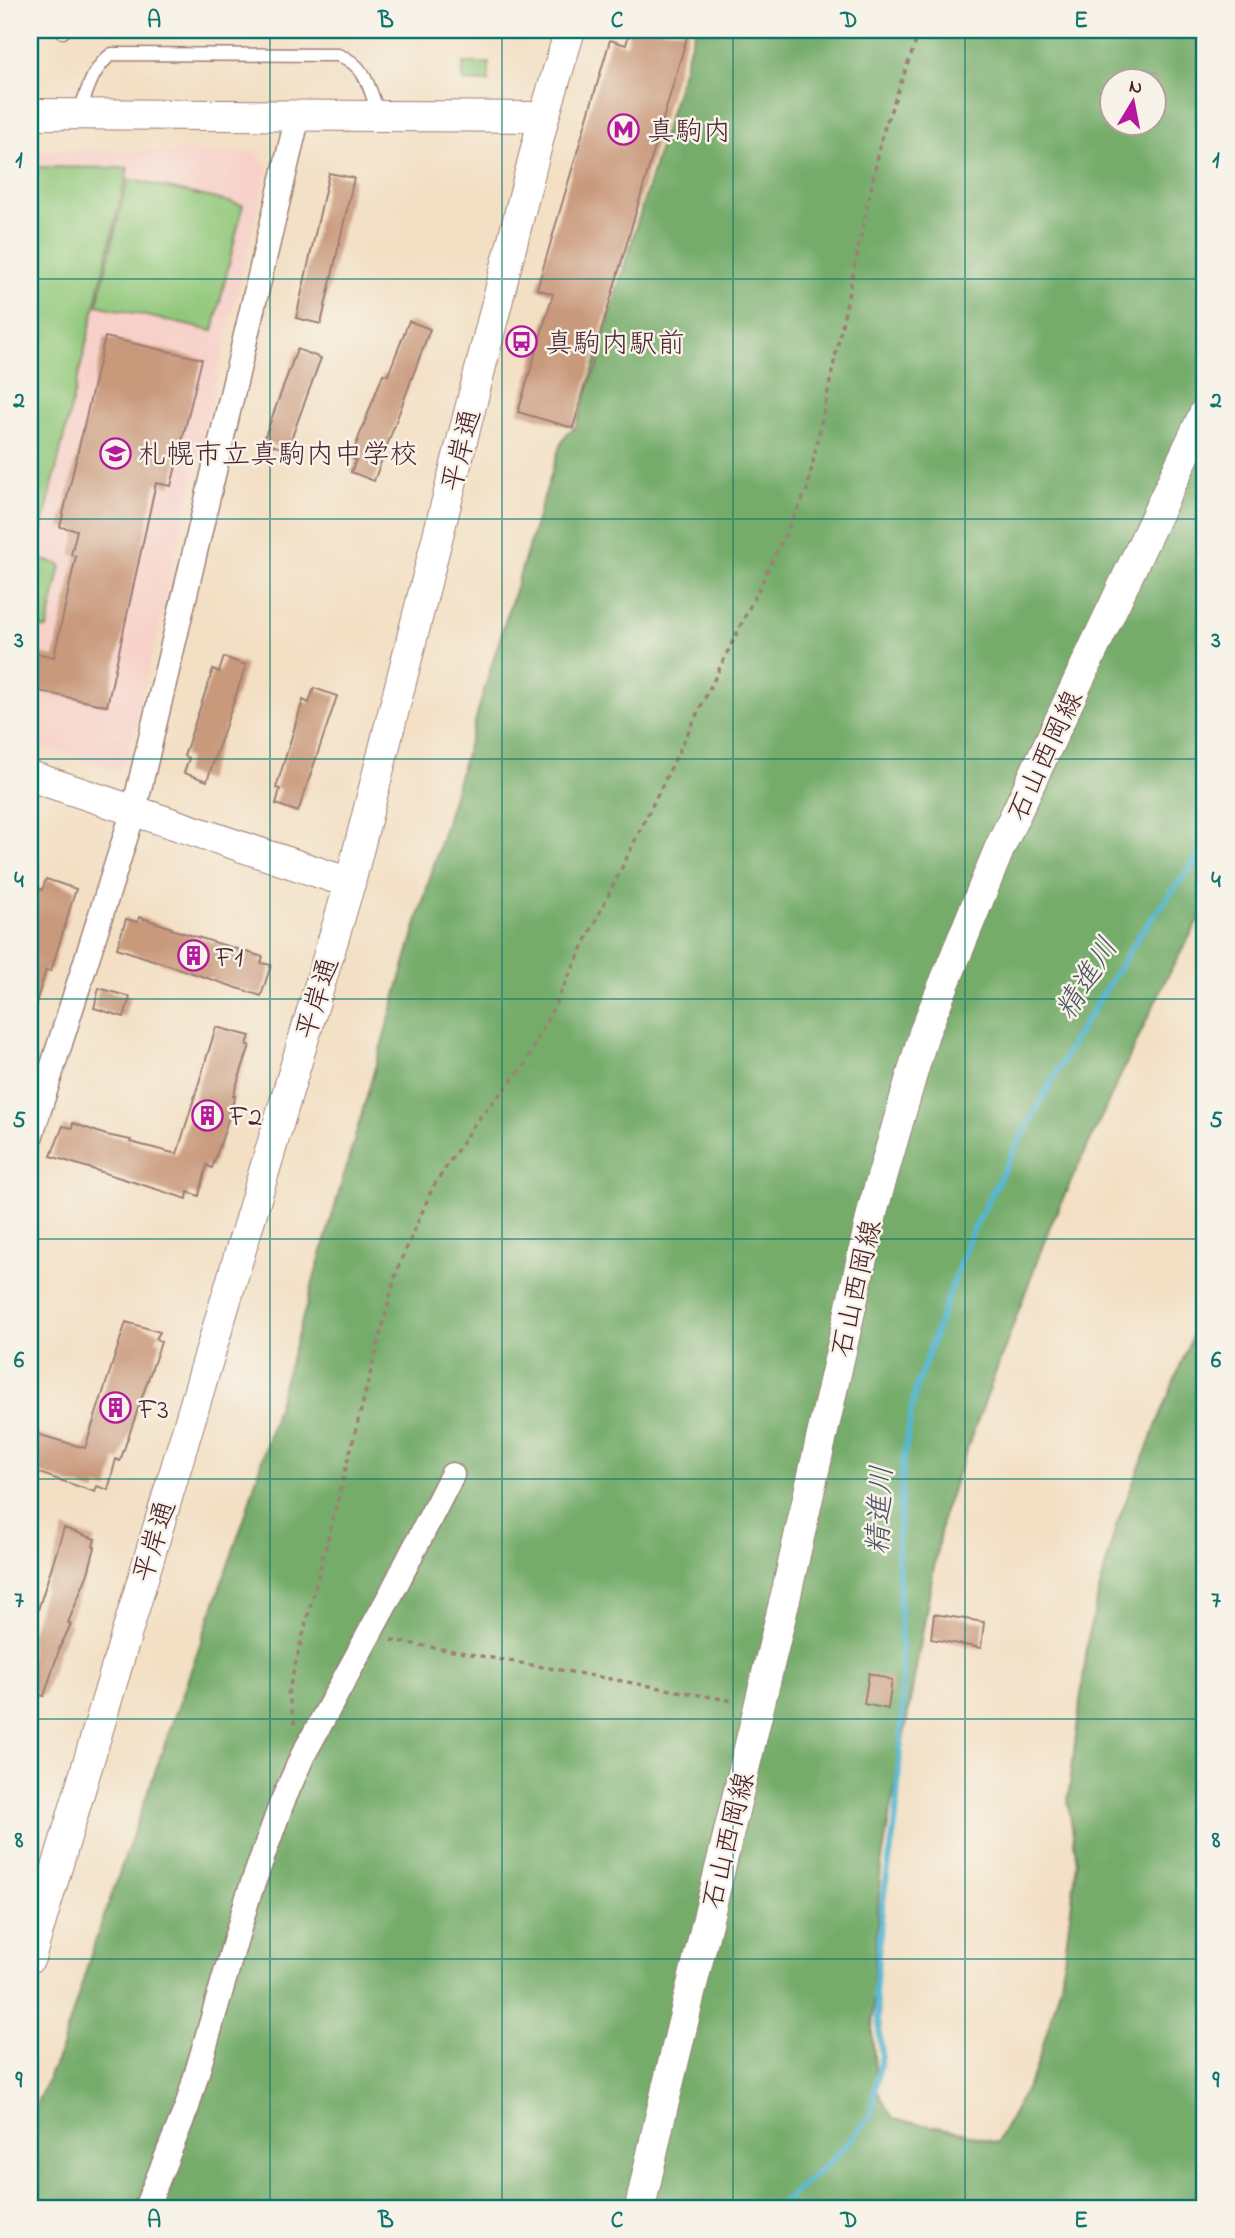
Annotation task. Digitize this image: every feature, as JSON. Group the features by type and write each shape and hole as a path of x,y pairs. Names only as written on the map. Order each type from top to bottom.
{"street":[{"name":"平岸通","path":"30,1953 350,883 544,117 570,30"},
{"path":"30,114 544,117"},
{"path":"30,1138 134,810 298,115"},
{"name":"石山西岡線","path":"640,2208 785,1599 874,1205 924,1033 1000,847 1205,412"},
{"path":"30,776 350,883"},
{"path":"146,2208 187,2106 248,1897 281,1805 302,1757 452,1475"}],"lane":[{"path":"79,114 94,72 103,60 112,54 125,54 338,55 352,60 364,73 379,115"}],"path":[{"path":"302,1757 288,1693 397,1270 433,1187 475,1123 525,1065 807,490 883,132 920,30"},
{"path":"368,1636 737,1702"}],"shaded area":[{"name":"札幌市立真駒内中学校","path":"30,149 255,152 268,165 127,760 113,770 30,742"}],"green space":[{"path":"695,30 1205,30 1205,909 1166,979 1050,1226 944,1511 881,1865 872,2033 877,2090 893,2119 953,2130 997,2143 1035,2072 1061,1984 1077,1863 1068,1800 1089,1631 1116,1526 1205,1304 1205,2208 30,2208 30,2118 61,2050 95,1942 246,1514 490,670 560,446 567,433 576,427"},
{"path":"463,63 489,63 489,82 463,81"},
{"path":"30,167 128,168 35,558 61,565 47,629 30,625"},
{"path":"128,179 243,205 213,331 97,305"}],"building":[{"path":"630,30 689,30 573,428 518,412 553,294 537,289 610,40 626,45"},
{"path":"329,173 354,178 321,324 296,318"},
{"path":"409,321 430,329 374,481 351,472 356,460 351,458 383,374 388,375"},
{"path":"105,337 202,359 171,486 156,483 107,706 30,689 30,652 54,657 76,556 71,555 77,530 60,527"},
{"path":"297,349 321,358 287,450 263,442"},
{"path":"224,657 246,665 207,781 184,773 189,758 184,756 213,669 219,672"},
{"path":"314,688 337,696 298,812 276,804 280,789 276,788 303,700 309,703"},
{"path":"46,879 76,889 51,971 46,970 34,1009 30,1008 30,885 42,890"},
{"name":"F1","path":"139,917 263,957 261,963 271,965 261,996 117,948 126,919 138,922"},
{"path":"99,988 130,997 124,1017 94,1008"},
{"name":"F2","path":"216,1027 250,1036 247,1045 250,1045 224,1133 212,1168 207,1165 199,1196 188,1192 187,1199 51,1156 63,1126 72,1128 73,1123 177,1154"},
{"name":"F3","path":"126,1322 160,1332 156,1339 161,1342 120,1461 116,1459 108,1490 97,1486 95,1492 30,1470 30,1432 85,1448"},
{"path":"64,1528 95,1539 95,1547 88,1573 68,1623 71,1624 60,1647 44,1696 30,1693 30,1635"},
{"path":"934,1614 984,1622 981,1648 931,1639"},
{"path":"869,1673 892,1680 888,1709 864,1704"}],"waterway":[{"name":"精進川","path":"776,2208 834,2158 870,2117 882,2055 875,1994 882,1907 896,1817 903,1703 898,1550 903,1463 915,1391 969,1238 1010,1158 1073,1042 1142,931 1205,848"}],"place":[{"name":"真駒内","path":"624,130"},
{"name":"真駒内駅前","path":"522,342"},
{"name":"札幌市立真駒内中学校","path":"115,453"},
{"name":"F1","path":"193,956"},
{"name":"F2","path":"207,1115"},
{"name":"F3","path":"116,1408"}]}
